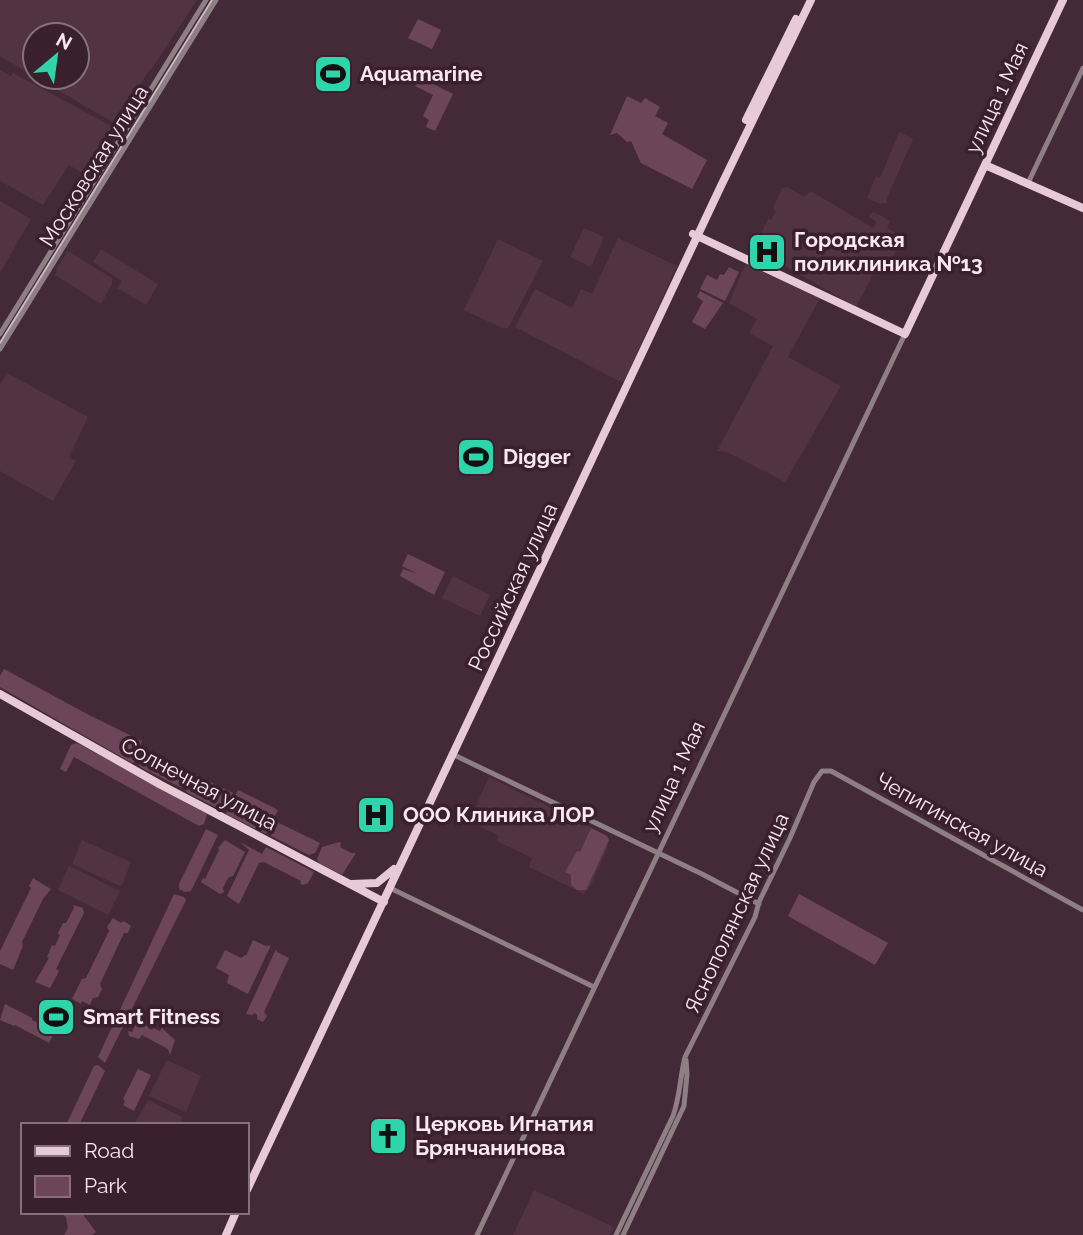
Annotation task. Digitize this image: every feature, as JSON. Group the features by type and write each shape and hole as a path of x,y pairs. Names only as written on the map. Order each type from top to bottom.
{"main road":[{"name":"Российская улица","path":"248,1179 390,888 805,0"},
{"name":"Российская улица","path":"695,235 811,0"},
{"name":"улица 1 Мая","path":"905,333 1063,0"},
{"path":"985,164 1083,208"},
{"path":"695,235 905,333"},
{"name":"Солнечная улица","path":"0,694 143,775 382,901"},
{"name":"Российская улица","path":"248,1188 382,901 394,869 451,754"},
{"path":"349,884 377,883 394,869"},
{"path":"224,1235 233,1214"}],"street":[{"name":"Московская улица","path":"0,334 205,0"},
{"name":"Московская улица","path":"0,349 216,0"},
{"path":"1028,183 1083,68"},
{"path":"63,231 71,235"},
{"path":"54,246 61,251"},
{"name":"улица 1 Мая","path":"477,1235 905,333"},
{"path":"451,754 759,904"},
{"name":"Яснополянская улица","path":"674,1121 683,1085 685,1057 755,917 815,780 826,769"},
{"name":"Чепигинская улица","path":"826,769 1083,910"},
{"path":"390,888 594,987"},
{"path":"616,1235 674,1121"},
{"path":"623,1235 674,1121"}],"shaded area":[{"path":"0,0 197,0 137,90 134,89 114,123 60,91 91,91 91,21 21,21 21,69 0,56"},
{"path":"0,70 21,77 21,91 46,91 113,127 100,148 103,151 89,177 69,165 43,205 0,181"},
{"path":"899,132 913,139 886,200 888,203 880,204 867,198 876,176 880,178"},
{"path":"787,187 804,197 811,191 873,228 877,222 869,217 873,212 880,215 890,221 887,228 904,238 890,262 880,261 856,307 770,257 770,250 766,247 760,258 751,254 768,219 771,220 776,211 773,208 782,188"},
{"path":"0,201 31,219 0,273"},
{"path":"584,228 604,237 591,267 570,257"},
{"path":"618,238 677,266 623,383 515,327 535,289 572,308 581,289 592,294"},
{"path":"498,239 543,261 508,328 502,328 464,310"},
{"path":"101,249 158,284 146,305 117,288 122,281 93,262"},
{"path":"68,251 112,278 112,284 101,304 55,275"},
{"path":"746,263 820,298 788,357 841,386 785,482 727,452 717,451 773,346 749,333 757,319 729,303"},
{"path":"7,373 88,417 69,457 76,461 53,501 0,471 0,384"},
{"path":"453,576 490,595 480,616 442,598"},
{"path":"489,777 608,836 607,849 591,885 584,894 529,867 532,858 497,841 499,836 469,821"},
{"path":"82,840 131,862 122,885 72,864"},
{"path":"69,866 120,891 108,915 58,890"},
{"path":"167,1060 201,1076 186,1112 149,1096"},
{"path":"148,1100 182,1117 180,1123 135,1123"},
{"path":"534,1190 614,1227 610,1235 513,1235"}],"green space":[{"path":"418,19 441,30 432,49 408,38"},
{"path":"419,77 453,94 435,131 426,127 429,120 423,116 433,95 415,86"},
{"path":"627,96 641,103 645,98 660,107 655,116 668,123 662,134 707,160 692,189 641,163 631,141 627,142 617,133 610,135"},
{"path":"729,267 739,272 725,301 700,289 707,275 717,280"},
{"path":"700,291 723,303 705,329 692,322 703,301 697,297"},
{"path":"408,554 445,572 434,595 400,576 403,569 418,574 402,566"},
{"path":"4,669 142,741 135,762 132,763 0,687 0,676"},
{"path":"77,743 207,814 204,824 199,826 74,757 66,772 60,769 71,745"},
{"path":"148,751 190,772 182,788 140,767"},
{"path":"194,774 233,793 225,809 221,810 186,792"},
{"path":"238,790 278,810 266,834 226,814"},
{"path":"277,822 320,843 315,853 309,855 271,836"},
{"path":"591,828 607,836 609,840 586,890 577,890 571,885 571,875 565,872 577,851 580,852"},
{"path":"206,829 218,835 191,891 185,892 179,889 179,884"},
{"path":"225,840 245,852 233,876 228,878 224,892 220,894 201,882 205,879 218,848"},
{"path":"240,842 262,854 266,847 314,872 308,883 303,885 300,884 301,881 264,862 259,863 239,904 227,896 249,850"},
{"path":"339,842 340,847 356,853 342,875 319,863 317,859 322,847"},
{"path":"33,878 51,889 43,899 22,942 23,946 13,970 0,964 0,951 31,888 29,886"},
{"path":"174,894 186,900 105,1063 98,1057"},
{"path":"799,894 888,943 875,965 788,916"},
{"path":"73,905 83,908 84,913 56,969 59,971 50,988 35,982 49,958 47,957 52,945 55,946 63,923 66,923 74,908"},
{"path":"113,918 131,926 128,933 124,933 100,984 102,989 98,997 93,998 90,1005 82,1001 81,1004 72,999 82,979 86,978"},
{"path":"253,940 266,946 271,945 248,994 227,983 229,975 216,968 225,950 241,958 247,954"},
{"path":"276,949 289,958 264,1012 267,1016 263,1022 257,1019 254,1013 246,1014"},
{"path":"5,1004 50,1029 56,1029 49,1043 0,1020"},
{"path":"135,1018 150,1022 148,1028 160,1031 162,1028 175,1040 170,1055 168,1049 142,1035 139,1039 129,1036 128,1031 132,1032"},
{"path":"98,1065 105,1071 80,1123 67,1123 94,1066"},
{"path":"138,1069 151,1075 134,1111 123,1105 123,1099"},
{"path":"82,1214 96,1232 92,1235 64,1235 68,1228 63,1215"}],"tram line":[{"path":"0,343 212,0"}],"place":[{"name":"Aquamarine","path":"333,74"},
{"name":"Городская поликлиника №13","path":"767,252"},
{"name":"Digger","path":"476,457"},
{"name":"ООО Клиника ЛОР","path":"376,815"},
{"name":"Smart Fitness","path":"56,1017"},
{"name":"Церковь Игнатия Брянчанинова","path":"388,1136"}]}
